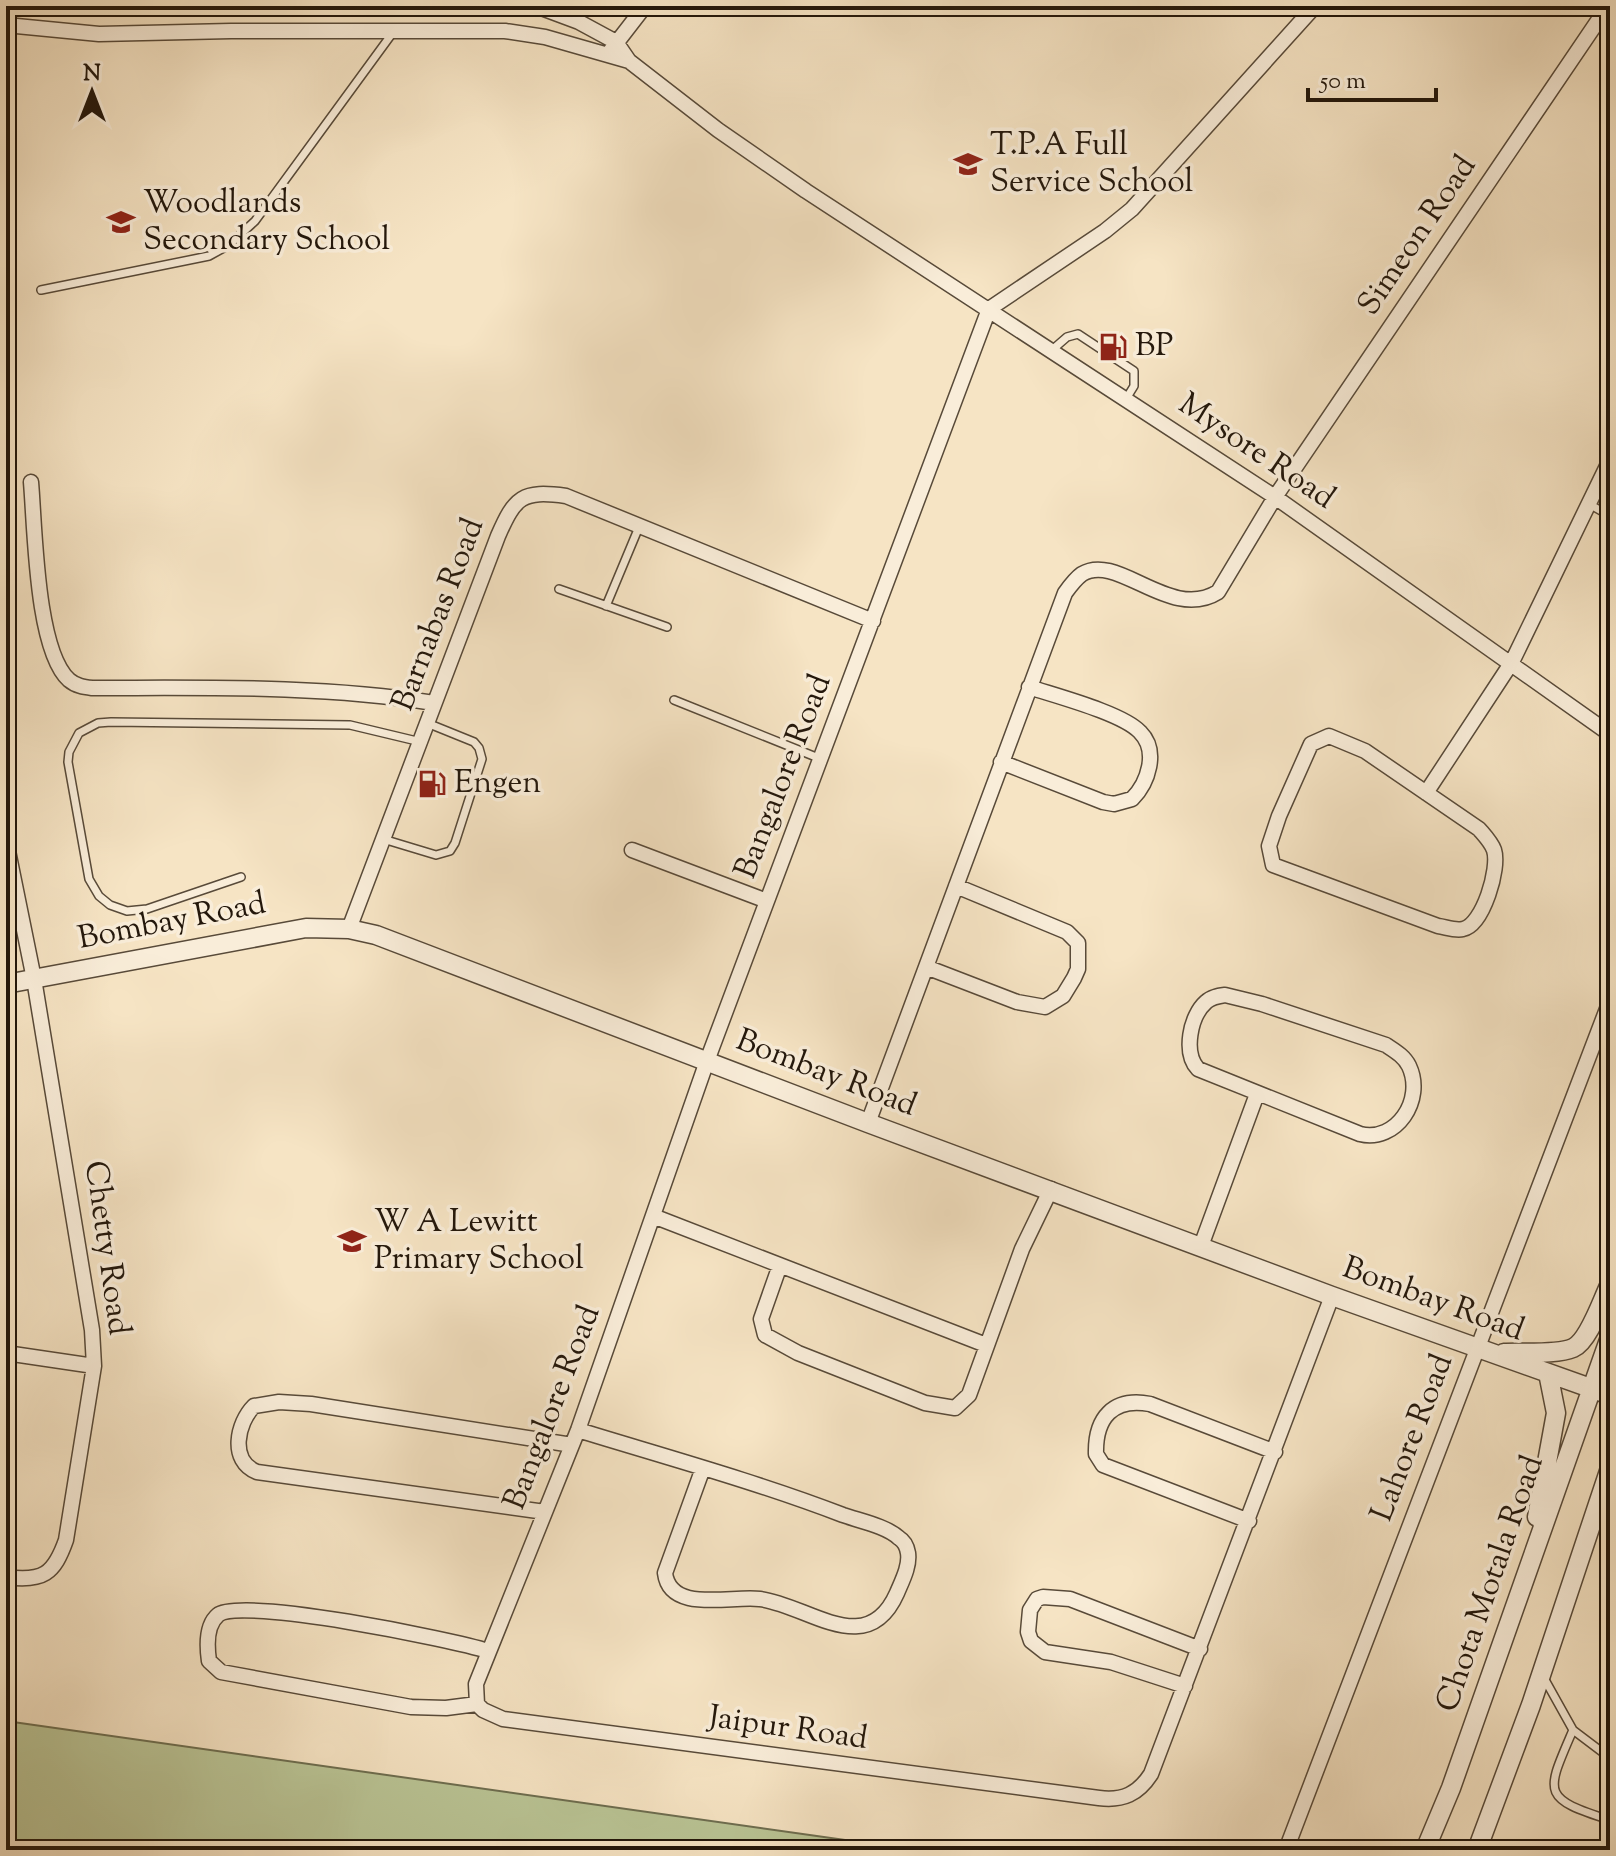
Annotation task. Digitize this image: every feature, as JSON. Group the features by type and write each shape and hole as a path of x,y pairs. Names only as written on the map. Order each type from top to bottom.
{"street":[{"name":"Mysore Road","path":"536,6 579,22 616,42 629,61 718,130 806,191 1275,497 1610,734"},
{"path":"607,56 645,6"},
{"path":"989,309 1105,231 1132,209 1315,6"},
{"name":"Simeon Road","path":"1029,687 1062,601 1075,580 1083,574 1101,569 1188,601 1208,599 1218,592 1275,497 1608,6"},
{"name":"Mysore Road","path":"6,25 99,34 505,31 545,37 629,61"},
{"name":"Bangalore Road","path":"477,1704 474,1698 476,1684 488,1651 578,1430 707,1061 989,309"},
{"path":"1426,793 1512,662 1610,463"},
{"path":"31,482 46,629 61,670 76,685 92,688 372,695 434,703"},
{"name":"Barnabas Road","path":"349,929 498,536 510,509 519,499 542,493 566,496 873,621"},
{"path":"868,1123 956,886 1001,762 1029,687 1122,720 1140,732 1150,753 1145,782 1132,799 1114,804 1088,797 1001,762"},
{"path":"1337,737 1351,744 1426,793 1479,829 1494,851 1493,876 1484,904 1466,929 1438,926 1273,865 1269,846 1272,835 1304,758 1311,744 1319,738 1337,737"},
{"name":"Chetty Road","path":"6,841 34,979 86,1283 94,1366 68,1527 57,1563 49,1573 36,1578 6,1577"},
{"path":"632,850 767,901"},
{"path":"926,967 1017,1002 1045,1007 1063,996 1078,969 1078,943 1067,932 956,886"},
{"name":"Bombay Road","path":"6,984 306,928 349,929 376,935 1332,1296 1610,1395"},
{"path":"1225,995 1238,997 1386,1045 1408,1063 1412,1075 1413,1093 1401,1123 1382,1135 1360,1134 1257,1094 1211,1076 1192,1063 1189,1038 1200,1009 1207,1000 1225,995"},
{"name":"Lahore Road","path":"1286,1850 1610,1001"},
{"path":"1201,1246 1257,1094"},
{"path":"780,1265 761,1319 765,1335 798,1353 925,1403 946,1408 962,1404 969,1395 1022,1249 1051,1189"},
{"path":"653,1216 986,1345"},
{"path":"1497,1353 1562,1351 1576,1347 1589,1329 1610,1284"},
{"path":"1200,1649 1070,1599 1043,1597 1037,1599 1030,1610 1028,1632 1031,1641 1045,1652 1111,1662 1185,1686 1200,1649 1249,1521 1332,1296"},
{"name":"Chota Motala Road","path":"1425,1850 1451,1788 1610,1337"},
{"path":"6,1353 94,1366"},
{"path":"1537,1544 1538,1509 1556,1413 1548,1373"},
{"path":"1249,1521 1103,1465 1096,1454 1101,1429 1108,1412 1115,1406 1134,1401 1150,1404 1275,1452"},
{"path":"545,1512 257,1472 247,1468 241,1459 239,1434 243,1421 254,1406 279,1402 311,1404 572,1445"},
{"path":"578,1430 703,1468 811,1503 898,1536 907,1549 907,1567 885,1615 866,1626 842,1625 763,1599 695,1599 672,1591 665,1573 703,1468"},
{"path":"1477,1850 1527,1718 1610,1468"},
{"path":"477,1704 446,1708 411,1707 221,1672 209,1661 208,1640 215,1617 220,1612 248,1610 410,1632 488,1651"},
{"name":"Jaipur Road","path":"477,1704 503,1719 1117,1799 1137,1792 1151,1774 1185,1686"}],"lane":[{"path":"41,290 209,256 229,245 255,221 394,31"},
{"path":"1052,350 1067,337 1078,334 1134,371 1134,386 1126,399"},
{"path":"1589,504 1610,516"},
{"path":"606,606 640,525"},
{"path":"559,589 667,627"},
{"path":"674,700 821,759"},
{"path":"241,877 147,909 127,911 110,905 99,896 89,879 68,774 69,752 79,733 98,723 111,722 350,725 421,742"},
{"path":"383,839 436,855 450,851 455,843 482,759 474,742 427,723"},
{"path":"1541,1672 1573,1730 1610,1758"},
{"path":"1573,1730 1555,1773 1556,1794 1567,1805 1610,1820"}],"green space":[{"path":"6,1721 916,1850 6,1850"}],"place":[{"name":"T.P.A Full Service School","path":"968,164"},
{"name":"Woodlands Secondary School","path":"121,222"},
{"name":"BP","path":"1113,347"},
{"name":"Engen","path":"432,784"},
{"name":"W A Lewitt Primary School","path":"352,1241"}]}
